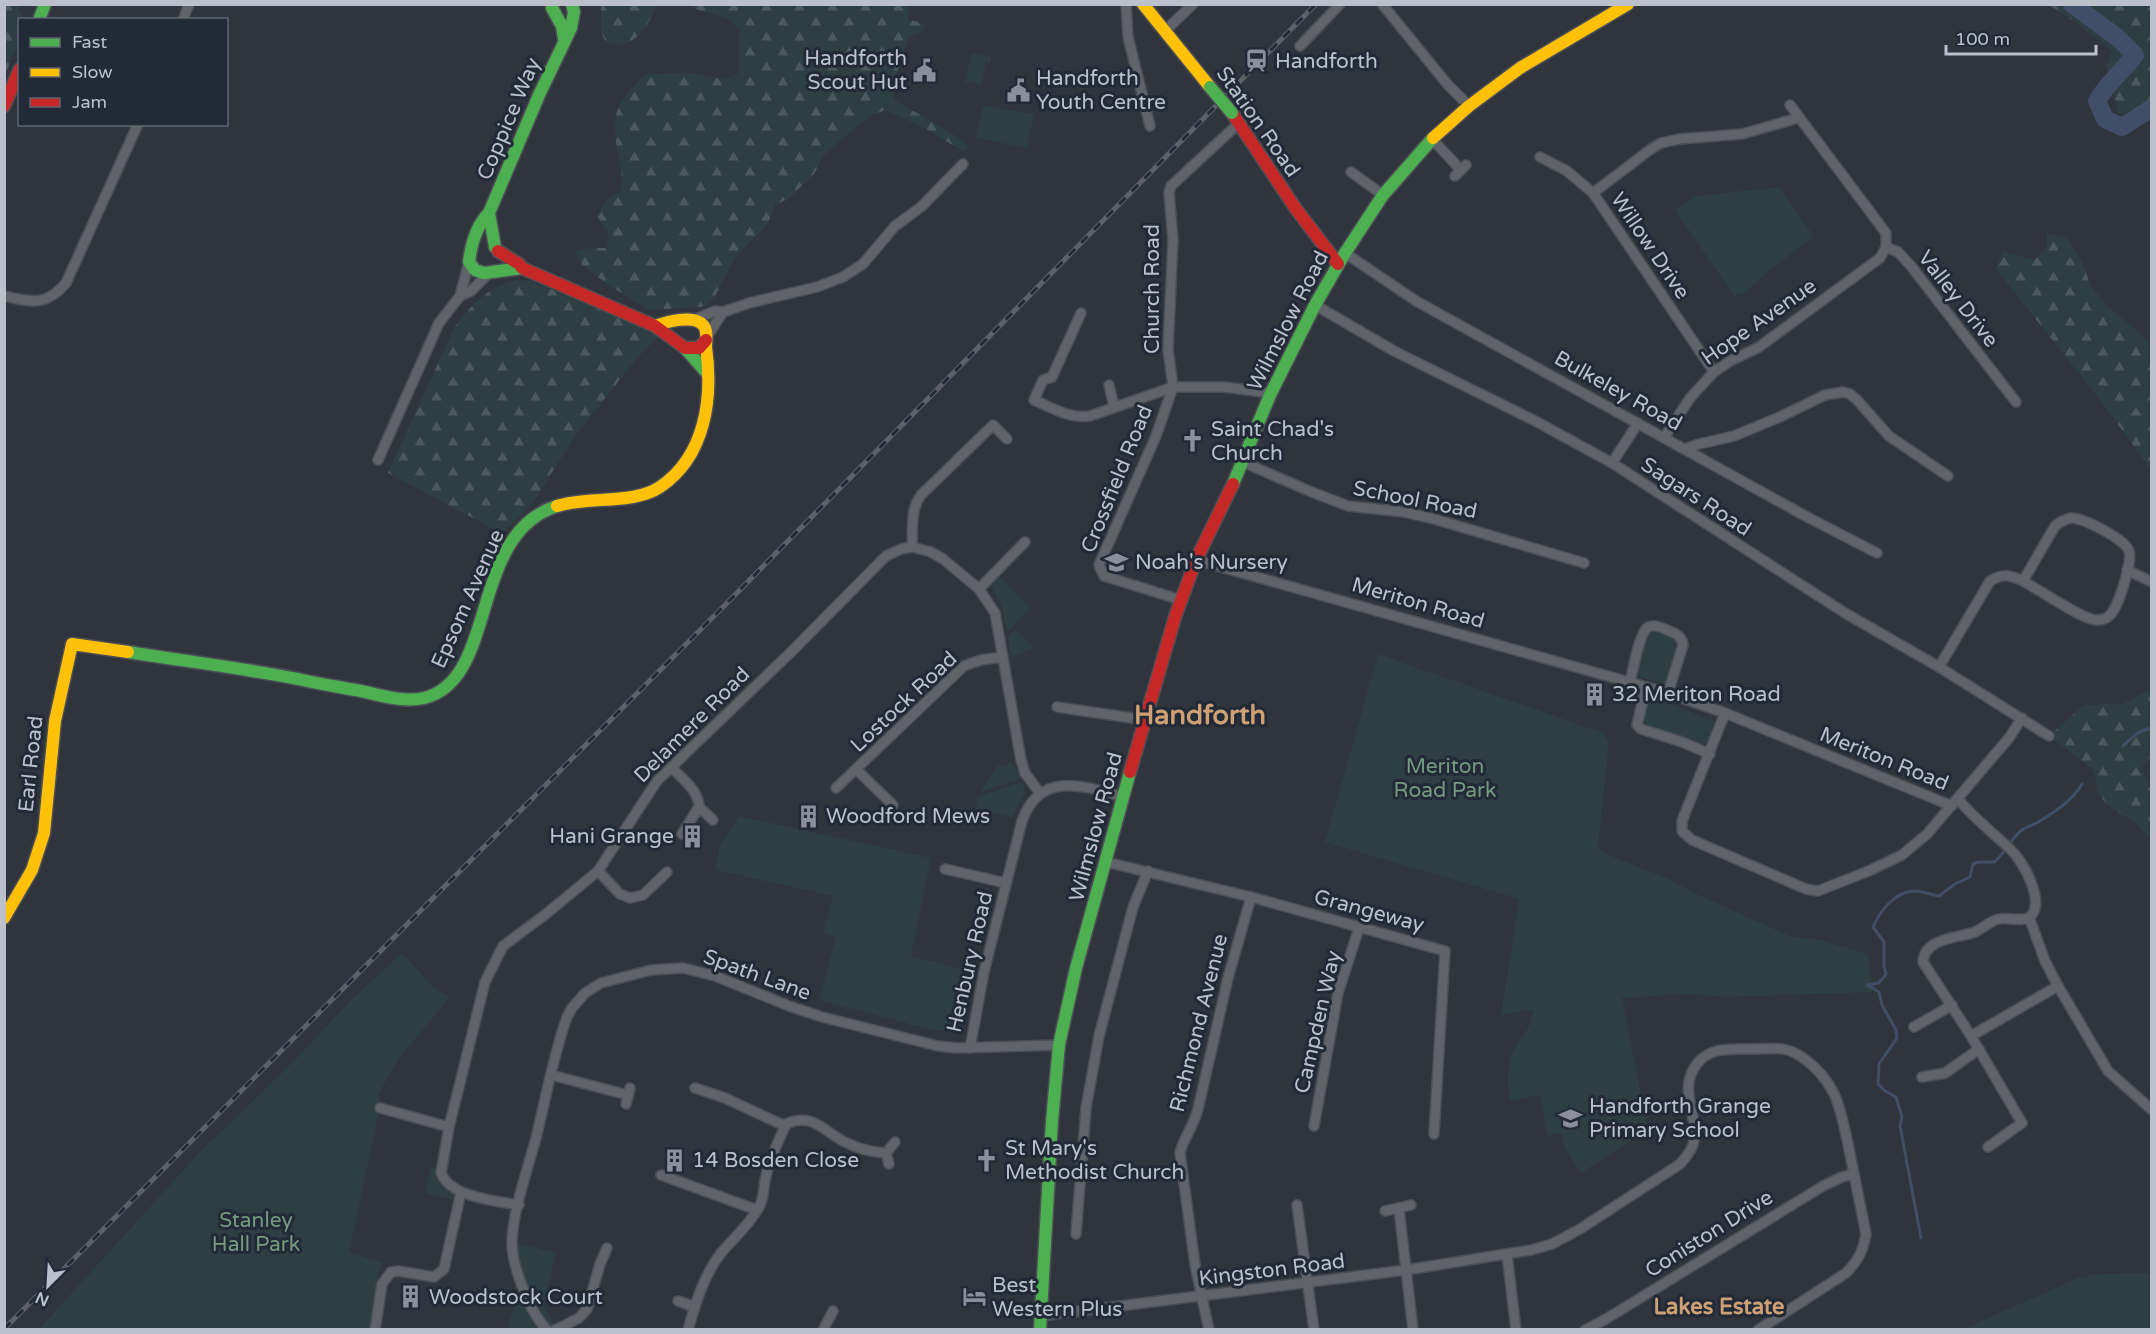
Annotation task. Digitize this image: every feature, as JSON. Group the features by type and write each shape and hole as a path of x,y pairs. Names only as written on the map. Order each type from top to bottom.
{"street":[{"path":"549,6 562,8 567,4"},
{"name":"Coppice Way","path":"470,257 482,220 489,213 564,39 571,28 573,4"},
{"path":"1125,4 1128,37 1150,126"},
{"name":"Station Road","path":"1143,4 1236,118 1315,238 1342,259"},
{"path":"1165,31 1193,4"},
{"path":"1300,46 1340,4"},
{"path":"1382,4 1448,85 1469,106"},
{"name":"Wilmslow Road","path":"1040,1329 1052,1121 1059,1045 1076,968 1123,797 1181,600 1196,560 1243,462 1270,395 1315,305 1383,195 1432,139 1469,106 1520,68 1628,4"},
{"name":"Coppice Way","path":"549,6 562,26 564,39"},
{"path":"4,106 18,74"},
{"name":"Valley Drive","path":"1790,105 1886,233 1886,247 1905,258 2016,402"},
{"name":"Church Road","path":"1173,387 1168,349 1173,240 1169,193 1171,186 1236,118"},
{"path":"1593,193 1661,143 1679,139 1742,134 1798,118"},
{"path":"4,296 29,302 41,301 57,293 66,283 137,126"},
{"path":"1432,139 1460,170"},
{"name":"Willow Drive","path":"1540,157 1567,171 1593,193 1714,372"},
{"path":"723,312 699,348 690,350 683,347 676,334 679,326 690,320 715,311 723,312 749,303 817,287 843,277 863,264 895,226 921,207 963,164"},
{"path":"1351,172 1383,195"},
{"name":"Coppice Way","path":"489,213 496,249"},
{"path":"378,460 432,336 439,322 460,296 470,257 477,245 481,243 486,243 496,249 522,268 655,326 683,347 707,373"},
{"name":"Hope Avenue","path":"1664,438 1690,398 1714,372 1764,343 1880,258 1886,247"},
{"path":"460,296 471,291 497,266 499,261 496,249"},
{"path":"470,257 475,270 484,273 522,268"},
{"name":"Bulkeley Road","path":"1342,259 1809,518 1877,553"},
{"path":"1161,273 1172,273"},
{"name":"Sagars Road","path":"1315,305 1394,351 1539,423 1612,463 1845,613 1939,667 2049,736"},
{"path":"1081,313 1052,377 1043,380 1034,400 1065,415 1077,418 1090,416 1173,387 1224,387 1270,395"},
{"path":"655,326 663,322 690,320 704,326 706,339"},
{"name":"Epsom Avenue","path":"72,644 261,673 396,698 423,699 438,694 453,682 465,664 496,571 510,541 535,516 559,503 635,496 659,488 688,457 703,426 708,405 707,373 710,362 706,339"},
{"path":"1109,385 1114,407"},
{"name":"Crossfield Road","path":"1173,387 1156,436 1099,566 1104,576 1181,600"},
{"path":"1685,449 1734,436 1825,395 1843,392 1857,400 1889,436 1948,476"},
{"path":"1612,463 1638,423"},
{"path":"1007,439 993,425 921,495 916,501 914,510 912,547 931,552 943,559 979,589 995,613 1021,760 1025,773 1040,793 1054,787 1073,785 1123,797"},
{"name":"School Road","path":"1243,462 1348,506 1404,512 1434,519 1584,562"},
{"path":"1939,667 1990,581 2007,575 2024,581 2089,619 2102,620 2113,611 2127,570 2130,553 2126,544 2084,520 2073,518 2064,520 2055,526 2024,581"},
{"path":"979,589 1025,542"},
{"name":"Delamere Road","path":"461,1192 448,1184 441,1173 449,1127 485,982 503,946 598,871 648,793 671,767 791,652 886,556 912,547"},
{"name":"Meriton Road","path":"1196,560 1668,693 1955,802"},
{"path":"2127,570 2151,582"},
{"path":"1630,682 1642,638 1647,628 1655,626 1676,633 1683,645 1668,693"},
{"name":"Earl Road","path":"4,918 32,870 44,833 55,721 72,644"},
{"name":"Lostock Road","path":"836,788 964,666 981,660 1002,657"},
{"path":"1646,687 1637,724 1648,732 1682,742 1710,754"},
{"path":"1057,707 1146,720"},
{"path":"1725,713 1682,821 1684,834 1692,840 1813,891 1839,883 1902,855 1928,834 2009,738 2022,718"},
{"path":"671,767 697,795 699,807 713,820"},
{"path":"857,770 892,805"},
{"name":"Henbury Road","path":"970,1048 984,972 1023,816 1040,793"},
{"path":"1955,802 2017,855 2029,874 2035,897 2034,910 2029,917 1997,919 1974,932 1938,942 1926,950 1923,962 1952,1005 2022,1123 1988,1147"},
{"path":"682,834 699,807"},
{"name":"Grangeway","path":"1106,862 1251,897 1445,951 1434,1134"},
{"name":"Henbury Road","path":"945,869 1006,883"},
{"path":"598,871 620,894 630,898 643,895 667,872"},
{"path":"1076,1234 1086,1108 1100,1036 1133,907 1149,872"},
{"name":"Richmond Avenue","path":"1209,1329 1195,1265 1180,1153 1183,1141 1195,1121 1228,978 1251,897"},
{"path":"2029,917 2045,960 2058,986 2108,1071 2151,1110"},
{"name":"Campden Way","path":"1314,1126 1338,993 1359,928"},
{"name":"Spath Lane","path":"547,1329 542,1324 524,1288 515,1265 512,1239 567,1017 585,993 601,983 663,968 683,968 698,971 789,1006 889,1035 938,1046 970,1048 1059,1045"},
{"path":"1971,1036 2058,986"},
{"path":"1914,1027 1952,1005"},
{"name":"Kingston Road","path":"1040,1316 1406,1270 1507,1254 1552,1244 1680,1164 1689,1154 1693,1144 1694,1130 1689,1102 1689,1081 1702,1057 1714,1050 1778,1048 1793,1052 1808,1061 1833,1092 1843,1120 1866,1234 1863,1250 1857,1262 1846,1273 1758,1329"},
{"path":"1922,1077 1945,1074 1979,1049"},
{"path":"551,1075 628,1096"},
{"path":"695,1088 725,1098 785,1126"},
{"path":"380,1108 449,1127"},
{"path":"688,1329 713,1264 742,1232 757,1210 762,1199 766,1173 785,1126 796,1119 806,1120 823,1127 844,1142 861,1149 886,1153"},
{"path":"886,1153 895,1142"},
{"path":"886,1153 889,1164"},
{"name":"Coniston Drive","path":"1585,1329 1606,1319 1823,1186 1854,1174"},
{"path":"661,1175 757,1210"},
{"path":"375,1329 380,1292 386,1277 391,1272 398,1271 434,1277 444,1269 461,1192 519,1204"},
{"path":"1297,1205 1314,1329"},
{"path":"1385,1211 1411,1205"},
{"path":"1399,1209 1413,1329"},
{"path":"555,1329 579,1318 587,1309 606,1248"},
{"path":"1507,1254 1516,1329"},
{"path":"678,1301 695,1307"},
{"path":"823,1329 833,1311"}],"green space":[{"path":"5,4 21,5 19,9 24,18 18,18 18,43 5,76"},
{"path":"601,4 657,5 648,24 636,38 613,45 604,39 602,33"},
{"path":"689,5 909,5 908,20 920,22 926,26 921,33 909,37 895,79 894,100 950,132 969,146 964,152 926,129 886,110 872,115 823,156 814,174 788,199 775,205 767,225 736,256 715,296 707,305 649,310 610,286 582,265 575,251 607,248 608,232 597,216 606,200 621,190 622,174 615,124 619,106 629,91 646,74 689,73 722,79 738,74 740,30 728,18 698,10"},
{"path":"2049,5 2151,5 2151,106 2138,119 2119,113 2106,67 2112,51 2077,23"},
{"path":"971,53 991,57 990,63 986,62 981,85 965,82"},
{"path":"983,105 1034,114 1027,148 976,138"},
{"path":"1779,187 1813,235 1745,293 1734,296 1675,210 1696,196"},
{"path":"2047,233 2068,239 2084,266 2090,285 2107,306 2140,333 2151,347 2151,470 2101,401 1996,269 2003,252 2035,260 2047,247"},
{"path":"516,280 531,281 660,335 636,359 576,435 533,502 503,534 388,473 454,328 481,298 497,287"},
{"path":"999,576 1031,608 1007,632 1001,605 991,586"},
{"path":"1015,629 1035,649 1011,657 1008,637"},
{"path":"1654,630 1675,637 1679,645 1668,683 1665,684 1640,677 1637,671 1648,634"},
{"name":"Meriton Road Park","path":"1378,654 1603,733 1609,742 1598,848 1611,856 1669,879 1692,892 1792,937 1820,940 1868,954 1873,992 1727,997 1687,994 1622,998 1648,1130 1581,1173 1564,1147 1562,1133 1547,1136 1540,1095 1509,1101 1508,1072 1511,1057 1529,1025 1533,1010 1501,1015 1519,899 1325,842"},
{"path":"2151,689 2151,757 2141,766 2151,791 2151,839 2136,823 2111,808 2098,794 2094,770 2049,736 2084,705 2123,704"},
{"path":"1651,697 1714,721 1715,726 1709,742 1701,744 1642,724 1647,698"},
{"path":"1012,763 1021,776 1020,779 980,792 998,766"},
{"path":"1020,782 1024,785 1025,794 1012,817 976,809 977,797"},
{"path":"739,816 931,858 911,956 977,973 961,1033 929,1029 819,1000 836,937 823,933 833,896 716,870 719,846"},
{"name":"Stanley Hall Park","path":"402,953 435,989 450,997 399,1058 379,1093 380,1108 349,1253 383,1262 369,1329 38,1330 198,1154 291,1064 353,998"},
{"path":"431,1168 436,1168 438,1182 455,1195 453,1200 425,1193"},
{"path":"514,1242 556,1253 544,1305 556,1329 507,1330 520,1287"},
{"path":"2151,1273 2151,1329 1963,1329 2078,1278 2096,1274"}],"waterway":[{"path":"2072,4 2118,38 2135,55 2105,88 2097,101 2105,119 2122,127 2152,108"},
{"path":"2123,746 2139,732 2152,728"},
{"path":"1921,1238 1900,1126 1902,1117 1896,1097 1878,1084 1879,1064 1897,1038 1896,1030 1882,1005 1879,992 1867,985 1879,983 1886,974 1884,942 1873,927 1889,903 1901,894 1915,891 1939,896 1955,884 1970,877 1973,864 1994,862 2018,834 2063,805 2082,784"}],"railway":[{"path":"4,1329 728,602 1316,4"}],"traffic: fast":[{"path":"40,18 45,4"},
{"path":"495,247 489,213 539,95 571,28 574,12 572,4"},
{"path":"552,8 562,26 564,39"},
{"path":"1210,87 1232,113"},
{"path":"1233,484 1270,395 1315,305 1345,253 1383,195 1433,138"},
{"path":"489,213 475,236 469,262 475,270 484,273 522,268"},
{"path":"685,348 707,373"},
{"path":"128,652 277,675 392,698 408,700 424,698 448,686 464,664 476,637 496,574 509,545 529,522 557,506"},
{"path":"1040,1330 1052,1121 1059,1045 1076,968 1130,772"}],"traffic: slow":[{"path":"1143,4 1210,87"},
{"path":"1433,138 1469,106 1520,68 1628,4"},
{"path":"557,506 649,493 675,474 688,459 697,442 707,405 706,330 699,322 687,319 655,326"},
{"path":"4,918 32,870 44,833 55,721 72,644 128,652"}],"traffic: jam":[{"path":"4,106 18,74"},
{"path":"1232,113 1296,209 1338,264"},
{"path":"498,251 522,268 655,326 685,348 699,348 706,340"},
{"path":"1130,772 1175,617 1196,560 1233,484"}],"place":[{"name":"Handforth","path":"1257,61"},
{"name":"Handforth Scout Hut","path":"925,70"},
{"name":"Handforth Youth Centre","path":"1018,90"},
{"name":"Saint Chad's Church","path":"1193,441"},
{"name":"Noah's Nursery","path":"1117,562"},
{"name":"32 Meriton Road","path":"1594,694"},
{"name":"Woodford Mews","path":"808,816"},
{"name":"Hani Grange","path":"692,836"},
{"name":"Handforth Grange Primary School","path":"1571,1118"},
{"name":"14 Bosden Close","path":"674,1160"},
{"name":"St Mary's Methodist Church","path":"987,1160"},
{"name":"Woodstock Court","path":"411,1297"},
{"name":"Best Western Plus","path":"974,1297"}],"district":[{"name":"Handforth","path":"1200,715"},
{"name":"Lakes Estate","path":"1719,1307"}]}
